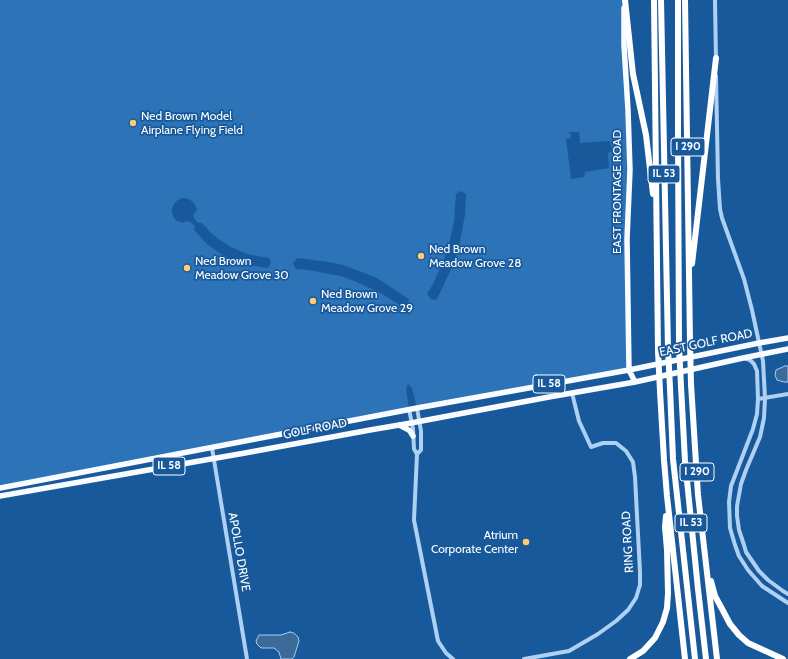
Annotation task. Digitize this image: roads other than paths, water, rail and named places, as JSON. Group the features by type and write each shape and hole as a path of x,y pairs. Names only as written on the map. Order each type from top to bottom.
{"highway":[{"path":"624,0 633,74 646,134 656,226"},
{"name":"I 290","path":"654,0 658,351 667,496 685,659"},
{"name":"IL 53","path":"661,0 668,348 673,459 695,659"},
{"name":"IL 53","path":"678,0 679,346 685,461 706,659"},
{"name":"I 290","path":"685,0 691,384 698,494 717,659"},
{"path":"689,294 716,58"},
{"path":"630,659 643,651 655,638 663,622 667,608 667,550 665,527 667,496"},
{"path":"705,560 715,596 730,624 748,642 783,659"}],"main road":[{"name":"EAST FRONTAGE ROAD","path":"624,0 624,45 628,110 629,163 627,239 629,370 635,382"},
{"name":"EAST GOLF ROAD","path":"629,370 788,338"},
{"name":"EAST GOLF ROAD","path":"635,382 788,349"},
{"name":"GOLF ROAD","path":"0,488 409,409 629,370"},
{"name":"GOLF ROAD","path":"0,496 213,459 635,382"},
{"path":"399,425 407,428 413,436"}],"street":[{"path":"715,0 718,178 720,209 744,279 752,310 763,364 766,398 760,437 741,484 737,506 737,516 746,552 759,571 768,580 788,594"},
{"path":"743,358 750,360 754,364 757,371 757,414 753,429 731,486 729,502 730,528 739,556 748,570 762,586 788,603"},
{"name":"RING ROAD","path":"524,659 569,651 598,634 628,610 636,598 640,585 633,462 626,451 616,443 604,443 591,447 580,421 572,393"},
{"path":"758,399 788,394"},
{"path":"417,408 421,450 417,454"},
{"path":"409,409 414,449 417,454 414,520 438,641 446,653 453,659"},
{"name":"APOLLO DRIVE","path":"212,448 247,659"}],"place":[{"name":"Ned Brown Model Airplane Flying Field","path":"133,123"},
{"name":"Ned Brown Meadow Grove 28","path":"421,256"},
{"name":"Ned Brown Meadow Grove 30","path":"187,268"},
{"name":"Ned Brown Meadow Grove 29","path":"313,301"},
{"name":"Atrium Corporate Center","path":"526,542"}]}
